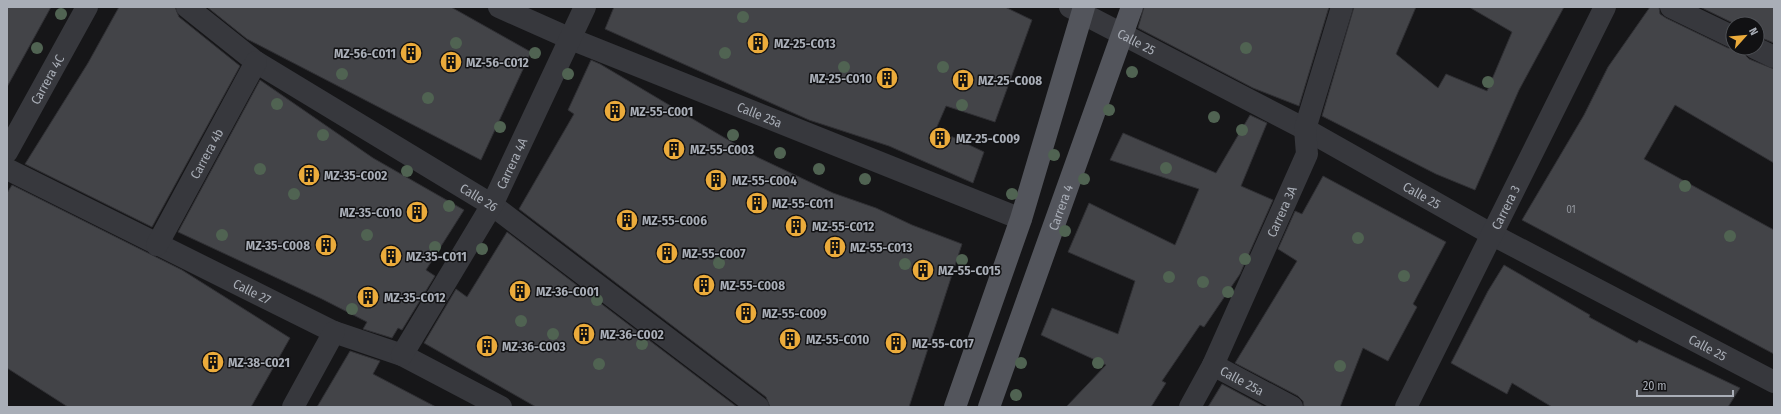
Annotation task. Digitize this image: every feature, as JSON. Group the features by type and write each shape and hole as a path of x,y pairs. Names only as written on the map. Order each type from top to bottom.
{"main road":[{"name":"Carrera 4","path":"989,407 1132,7"},
{"path":"955,407 1020,220 1079,9"}],"street":[{"name":"Carrera 4C","path":"7,152 87,7"},
{"name":"Calle 26","path":"187,7 256,62 492,204 758,407"},
{"name":"Calle 25a","path":"499,7 571,39 1020,220"},
{"name":"Carrera 4A","path":"402,355 492,204 585,7"},
{"name":"Carrera 3A","path":"1190,407 1213,365 1307,154 1305,129 1342,7"},
{"name":"Carrera 3","path":"1406,407 1605,7"},
{"path":"1671,7 1725,33"},
{"name":"Calle 25","path":"1079,9 1123,34 1305,129 1491,234 1774,382"},
{"name":"Carrera 4b","path":"157,245 256,62"},
{"name":"Calle 27","path":"7,169 334,332 402,355 501,407"},
{"path":"293,407 334,332"},
{"name":"Calle 25a","path":"1213,365 1292,407"}],"building":[{"path":"7,7 51,7 7,87"},
{"path":"119,7 175,7 179,17 240,66 152,227 25,164 88,63"},
{"path":"207,7 451,7 531,52 481,160 247,39"},
{"path":"614,7 1005,7 1032,20 995,122 946,106 936,129 984,152 973,183 889,146 809,120 605,29"},
{"path":"1144,7 1329,7 1299,106 1253,88 1138,28"},
{"path":"1354,7 1416,7 1396,54 1438,88 1446,74 1487,91 1512,32 1469,7 1564,7 1519,90 1475,190 1436,174 1322,116"},
{"path":"1650,7 1659,7 1660,14 1666,18 1725,47 1725,56 1746,56 1749,59 1774,69 1774,163 1675,105 1644,159 1774,230 1774,354 1522,220 1584,115 1608,67"},
{"path":"1700,7 1774,7 1774,43 1765,39 1765,16 1725,16 1725,19"},
{"path":"591,60 757,157 833,193 876,208 912,225 962,244 909,407 770,407 766,397 519,209 574,114 568,110"},
{"path":"260,80 373,158 464,210 426,270 435,276 402,330 398,328 392,338 363,329 367,322 322,299 178,232"},
{"path":"1250,115 1267,123 1241,186 1273,200 1240,274 1204,327 1200,325 1162,381 1166,383 1151,407 1066,407 1106,365 1041,335 1052,308 1118,334 1135,281 1068,252 1089,203 1175,245 1199,189 1110,160 1123,133 1216,173"},
{"path":"1323,176 1446,242 1413,304 1417,307 1388,361 1363,348 1340,407 1304,407 1303,401 1298,396 1235,363 1297,261 1278,249 1295,211 1302,214"},
{"path":"12,185 182,270 290,338 251,407 68,407 7,368 7,193"},
{"path":"507,232 737,407 536,407 424,343 456,289 467,297"},
{"path":"1504,265 1590,315 1589,317 1637,343 1639,340 1740,388 1728,407 1552,407 1512,383 1507,394 1451,363 1488,291"},
{"path":"350,351 380,361 373,374 436,407 317,407"},
{"path":"1222,384 1265,407 1208,407"}],"place":[{"name":"MZ-25-C013","path":"758,43"},
{"name":"MZ-56-C011","path":"411,53"},
{"name":"MZ-56-C012","path":"451,62"},
{"name":"MZ-25-C010","path":"887,78"},
{"name":"MZ-25-C008","path":"963,80"},
{"name":"MZ-55-C001","path":"615,111"},
{"name":"MZ-25-C009","path":"940,138"},
{"name":"MZ-55-C003","path":"674,149"},
{"name":"MZ-35-C002","path":"309,175"},
{"name":"MZ-55-C004","path":"716,180"},
{"name":"MZ-55-C011","path":"757,203"},
{"name":"MZ-35-C010","path":"417,212"},
{"name":"MZ-55-C006","path":"627,220"},
{"name":"MZ-55-C012","path":"796,226"},
{"name":"MZ-35-C008","path":"326,245"},
{"name":"MZ-55-C013","path":"835,247"},
{"name":"MZ-55-C007","path":"667,253"},
{"name":"MZ-35-C011","path":"391,256"},
{"name":"MZ-55-C015","path":"923,270"},
{"name":"MZ-55-C008","path":"704,285"},
{"name":"MZ-36-C001","path":"520,291"},
{"name":"MZ-35-C012","path":"368,297"},
{"name":"MZ-55-C009","path":"746,313"},
{"name":"MZ-36-C002","path":"584,334"},
{"name":"MZ-55-C010","path":"790,339"},
{"name":"MZ-55-C017","path":"896,343"},
{"name":"MZ-36-C003","path":"487,346"},
{"name":"MZ-38-C021","path":"213,362"}]}
